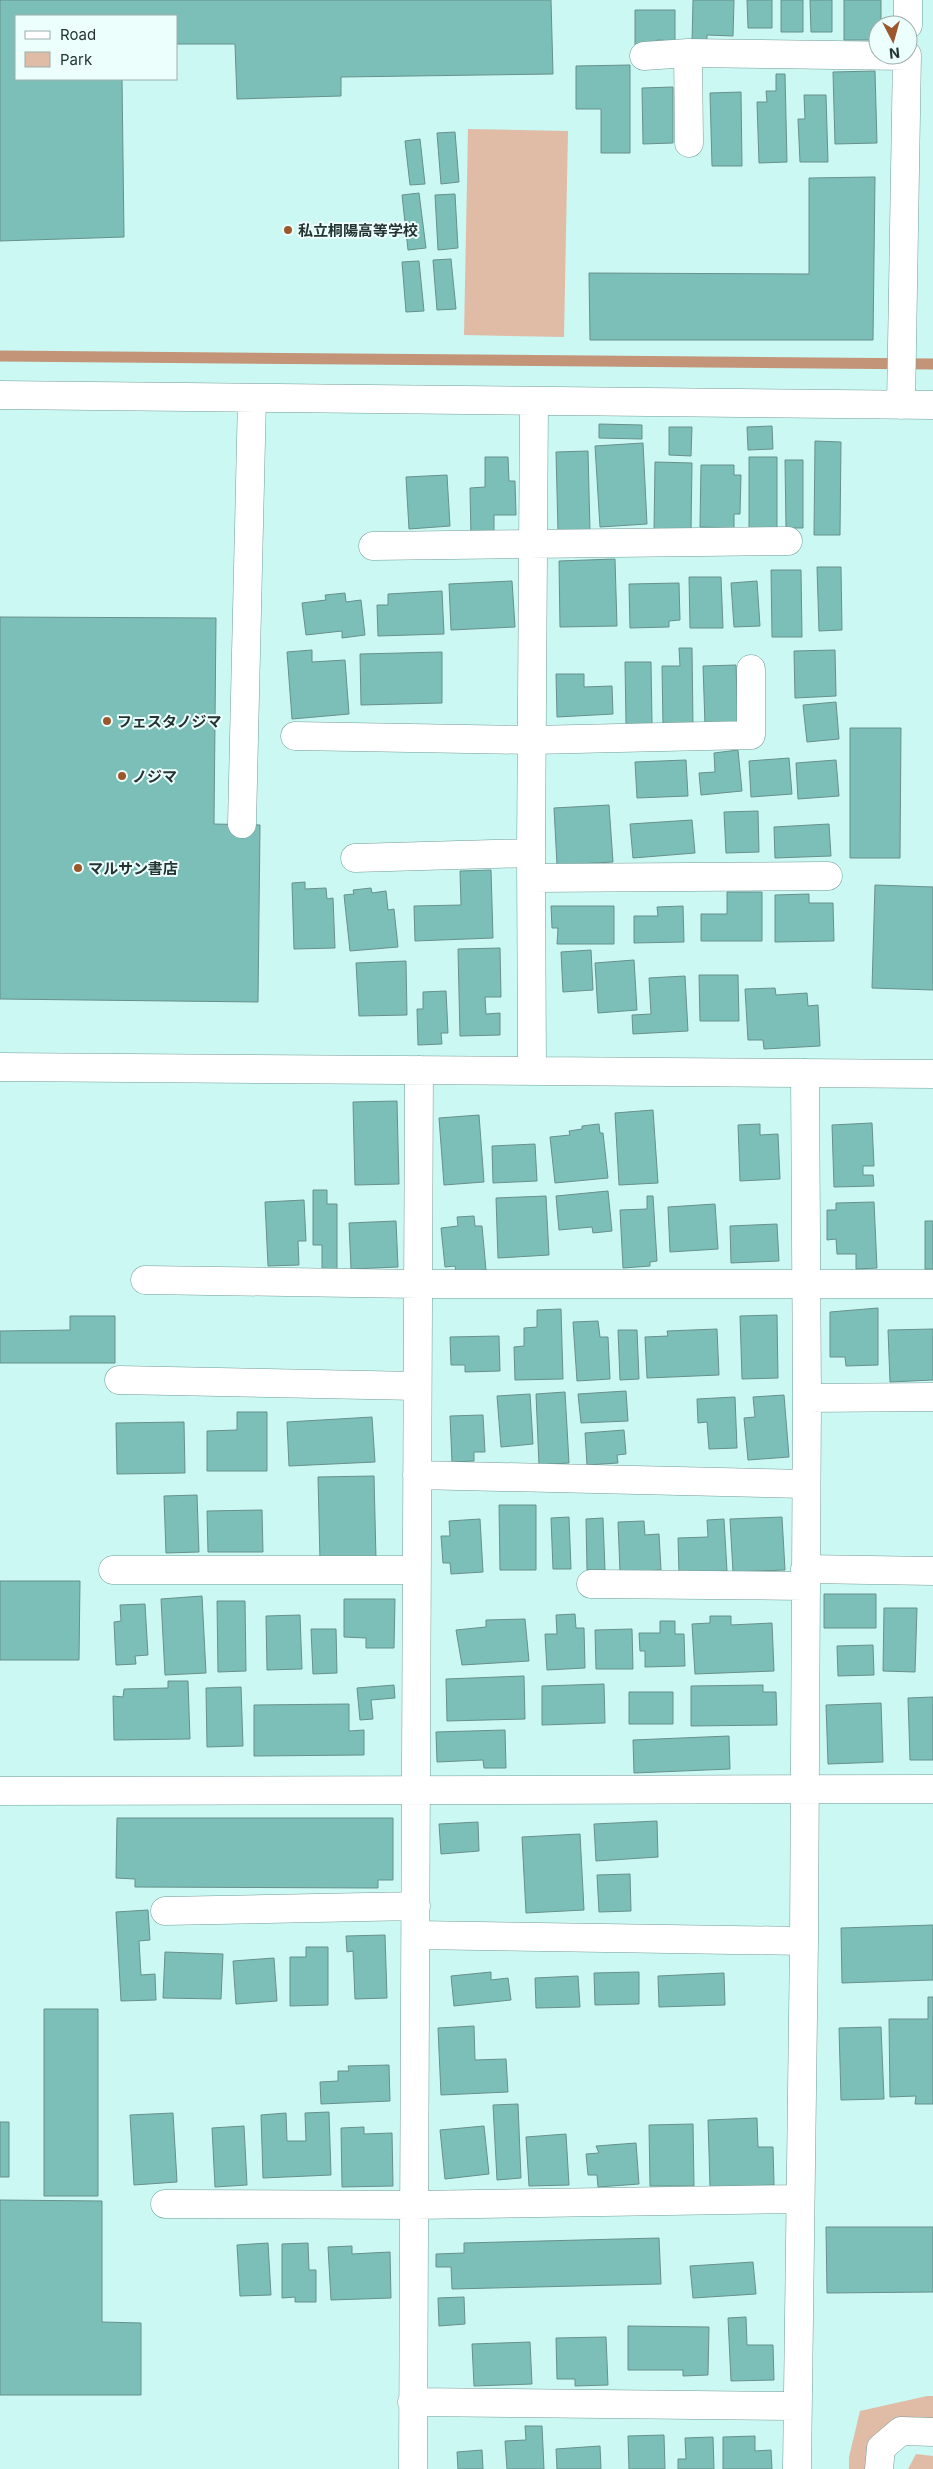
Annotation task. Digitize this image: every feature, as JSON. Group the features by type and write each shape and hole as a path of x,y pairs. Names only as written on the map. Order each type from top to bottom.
{"street":[{"path":"908,0 908,15"},
{"path":"688,53 690,143"},
{"path":"644,56 688,53 868,55"},
{"path":"901,405 908,65"},
{"path":"0,395 933,405"},
{"path":"242,824 252,398"},
{"path":"532,1071 531,866 534,402"},
{"path":"373,546 788,542"},
{"path":"295,736 532,740 751,735 751,669"},
{"path":"355,858 828,876"},
{"path":"0,1067 933,1074"},
{"path":"413,2469 418,1070"},
{"path":"797,2469 805,1788 805,1484 807,1398 805,1073"},
{"path":"145,1280 418,1284 933,1284"},
{"path":"119,1380 417,1386"},
{"path":"807,1398 933,1397"},
{"path":"417,1475 805,1484"},
{"path":"113,1570 416,1570"},
{"path":"591,1584 805,1578 933,1571"},
{"path":"0,1791 933,1789"},
{"path":"165,1911 416,1906"},
{"path":"416,1935 804,1940"},
{"path":"165,2204 415,2205 800,2199"},
{"path":"412,2402 798,2406"},
{"path":"879,2469 881,2448 901,2431 933,2432"}],"green space":[{"path":"468,129 568,131 564,337 464,335"},
{"path":"933,2396 933,2426 901,2425 876,2469 849,2469 849,2457 860,2411"},
{"path":"916,2454 933,2456 933,2469 908,2469"}],"building":[{"path":"0,0 551,0 553,74 341,77 341,96 237,99 235,44 178,44 178,15 15,15 15,80 122,80 124,237 0,241"},
{"path":"693,0 734,0 733,36 707,35 707,42 692,42"},
{"path":"747,0 772,0 772,28 748,28"},
{"path":"781,0 803,0 803,32 781,32"},
{"path":"810,0 832,0 832,32 811,32"},
{"path":"844,0 881,0 881,15 868,15 868,40 844,40"},
{"path":"635,10 675,10 675,41 657,40 657,46 635,46"},
{"path":"630,65 630,153 601,153 601,109 576,109 576,66"},
{"path":"875,71 877,143 835,144 833,72"},
{"path":"776,74 785,74 787,162 759,163 757,102 767,102 766,91 776,91"},
{"path":"673,87 673,143 643,144 642,88"},
{"path":"741,92 742,166 712,166 710,93"},
{"path":"804,95 826,95 828,162 800,162 798,119 805,119"},
{"path":"455,132 459,182 441,184 437,133"},
{"path":"420,139 425,184 410,185 405,141"},
{"path":"875,177 873,340 590,340 589,273 809,274 809,178"},
{"path":"419,193 426,248 408,250 402,195"},
{"path":"455,194 458,248 438,250 435,195"},
{"path":"451,259 456,309 437,310 433,260"},
{"path":"419,261 424,311 406,312 402,262"},
{"path":"599,424 642,425 642,439 599,438"},
{"path":"772,426 773,449 748,450 747,427"},
{"path":"669,427 692,427 691,456 669,455"},
{"path":"815,441 841,442 840,535 814,535"},
{"path":"643,443 647,524 600,527 595,446"},
{"path":"588,451 590,531 558,531 556,452"},
{"path":"485,457 508,457 509,481 515,481 516,515 494,515 494,537 471,538 470,488 485,487"},
{"path":"749,457 777,457 777,528 749,528"},
{"path":"785,460 803,460 803,528 786,528"},
{"path":"655,462 692,463 691,532 654,531"},
{"path":"701,465 734,465 734,475 741,475 740,514 734,514 734,528 700,527"},
{"path":"447,475 450,526 409,529 406,477"},
{"path":"615,559 617,626 560,627 559,561"},
{"path":"817,567 841,567 842,630 819,631"},
{"path":"771,570 801,570 802,637 772,637"},
{"path":"689,577 721,577 723,628 690,628"},
{"path":"512,581 515,627 451,630 449,584"},
{"path":"757,581 760,626 734,627 731,583"},
{"path":"679,583 680,620 669,621 669,627 630,628 629,584"},
{"path":"442,591 444,634 378,636 377,605 388,605 388,594"},
{"path":"345,593 346,602 361,600 365,635 342,638 342,631 306,635 302,603 326,600 325,595"},
{"name":"フェスタノジマ","path":"0,617 216,618 214,824 260,825 258,1002 0,999"},
{"path":"679,648 692,648 693,725 663,726 662,666 680,666"},
{"path":"312,650 312,662 345,660 349,714 292,719 287,652"},
{"path":"835,650 836,696 795,698 794,651"},
{"path":"442,652 442,703 361,705 360,654"},
{"path":"625,662 651,662 652,724 626,724"},
{"path":"736,665 738,724 705,725 703,666"},
{"path":"556,674 584,674 584,687 612,686 613,714 557,717"},
{"path":"836,702 839,739 807,742 803,705"},
{"path":"850,728 901,728 900,858 850,858"},
{"path":"738,750 742,791 701,795 699,773 715,772 714,753"},
{"path":"789,758 792,794 751,797 749,761"},
{"path":"686,760 688,796 637,798 635,762"},
{"path":"836,760 839,796 798,799 796,763"},
{"path":"609,805 613,862 557,865 554,808"},
{"path":"758,811 759,852 726,853 724,812"},
{"path":"692,820 695,853 633,858 630,824"},
{"path":"829,824 831,856 775,858 774,827"},
{"path":"491,870 493,938 415,941 414,906 461,905 460,871"},
{"path":"305,882 305,889 326,888 327,899 333,898 335,948 294,949 292,883"},
{"path":"875,885 933,887 933,990 872,988"},
{"path":"371,888 372,893 386,891 388,910 394,909 398,947 350,951 344,895 354,894 353,890"},
{"path":"727,892 762,892 762,941 701,941 701,914 727,914"},
{"path":"809,894 809,903 833,903 834,941 775,942 775,895"},
{"path":"551,906 614,906 614,944 557,944 558,928 552,928"},
{"path":"683,906 684,942 634,943 634,916 658,916 657,907"},
{"path":"500,948 501,997 485,997 486,1014 500,1013 500,1035 460,1036 458,949"},
{"path":"591,950 593,990 563,992 561,952"},
{"path":"634,960 637,1010 598,1013 595,963"},
{"path":"406,961 407,1015 359,1016 356,963"},
{"path":"699,975 738,975 739,1021 700,1021"},
{"path":"685,976 688,1031 633,1034 632,1015 651,1014 649,978"},
{"path":"775,988 776,995 807,993 808,1006 818,1005 820,1046 764,1049 763,1040 748,1040 745,989"},
{"path":"446,991 448,1033 441,1033 442,1044 418,1045 417,1009 423,1009 423,992"},
{"path":"397,1101 399,1184 355,1185 353,1102"},
{"path":"653,1110 658,1183 619,1185 615,1113"},
{"path":"479,1115 484,1182 444,1185 439,1118"},
{"path":"872,1123 874,1166 863,1166 863,1175 873,1175 874,1186 834,1187 832,1125"},
{"path":"599,1124 600,1133 603,1133 608,1178 555,1183 550,1137 570,1135 569,1131 582,1129 582,1126"},
{"path":"760,1124 760,1135 778,1134 780,1179 740,1181 738,1125"},
{"path":"535,1144 537,1181 493,1183 492,1146"},
{"path":"313,1190 327,1190 327,1204 337,1204 337,1269 322,1268 322,1245 313,1245"},
{"path":"608,1191 612,1231 593,1233 592,1227 559,1230 556,1196"},
{"path":"546,1196 549,1255 498,1258 496,1198"},
{"path":"647,1196 653,1196 657,1261 650,1262 650,1266 623,1268 620,1210 647,1209"},
{"path":"304,1200 306,1241 298,1241 299,1265 268,1266 265,1202"},
{"path":"874,1202 877,1268 856,1269 856,1254 837,1254 836,1239 827,1240 827,1210 836,1210 836,1203"},
{"path":"715,1204 718,1249 670,1252 668,1207"},
{"path":"474,1216 475,1226 482,1226 486,1270 456,1272 455,1266 445,1267 441,1228 458,1226 457,1217"},
{"path":"396,1221 398,1267 351,1269 349,1223"},
{"path":"925,1221 933,1221 933,1269 925,1269"},
{"path":"777,1224 779,1261 731,1263 730,1226"},
{"path":"878,1308 878,1365 846,1366 845,1357 830,1357 830,1312"},
{"path":"561,1309 563,1379 515,1380 514,1347 524,1346 524,1328 537,1327 537,1310"},
{"path":"777,1315 778,1378 742,1379 740,1316"},
{"path":"70,1316 115,1316 115,1363 0,1363 0,1331 70,1330"},
{"path":"598,1321 600,1337 608,1337 610,1379 577,1381 573,1322"},
{"path":"717,1329 719,1375 647,1378 645,1337 668,1336 667,1331"},
{"path":"933,1329 933,1380 890,1382 888,1330"},
{"path":"618,1330 637,1330 639,1379 620,1380"},
{"path":"499,1336 500,1371 465,1372 465,1365 451,1365 450,1337"},
{"path":"626,1391 628,1421 581,1423 578,1394"},
{"path":"565,1392 569,1463 539,1465 536,1394"},
{"path":"530,1394 533,1444 501,1447 497,1396"},
{"path":"784,1395 789,1457 748,1460 744,1418 755,1417 753,1397"},
{"path":"735,1397 737,1448 709,1449 707,1422 698,1423 697,1399"},
{"path":"237,1412 267,1412 267,1471 207,1471 207,1431 237,1430"},
{"path":"483,1415 485,1452 474,1452 474,1461 452,1462 450,1416"},
{"path":"372,1417 375,1462 289,1466 287,1422"},
{"path":"184,1422 185,1473 117,1474 116,1423"},
{"path":"624,1430 626,1454 617,1455 618,1463 587,1465 585,1433"},
{"path":"374,1476 376,1559 320,1561 318,1477"},
{"path":"197,1495 199,1552 166,1553 164,1496"},
{"path":"499,1505 536,1505 536,1570 500,1570"},
{"path":"262,1510 263,1552 208,1552 207,1511"},
{"path":"569,1517 571,1569 553,1569 551,1518"},
{"path":"782,1517 785,1570 733,1572 730,1519"},
{"path":"603,1518 605,1570 587,1570 586,1519"},
{"path":"480,1519 483,1572 451,1574 450,1563 443,1563 441,1536 450,1536 449,1521"},
{"path":"724,1519 727,1571 679,1573 678,1538 708,1537 707,1520"},
{"path":"644,1521 645,1535 659,1534 661,1570 620,1572 618,1522"},
{"path":"0,1581 80,1581 79,1660 0,1660"},
{"path":"824,1594 876,1594 876,1628 824,1628"},
{"path":"202,1596 206,1673 165,1675 161,1599"},
{"path":"344,1599 395,1599 394,1648 366,1648 366,1638 344,1637"},
{"path":"217,1601 245,1601 246,1671 218,1672"},
{"path":"145,1604 148,1655 135,1656 136,1664 116,1665 114,1622 121,1621 120,1605"},
{"path":"884,1608 917,1608 915,1672 883,1671"},
{"path":"575,1614 576,1628 584,1628 585,1668 547,1670 545,1634 557,1634 556,1615"},
{"path":"300,1615 302,1669 267,1670 266,1616"},
{"path":"710,1616 731,1616 731,1625 772,1623 774,1671 695,1674 692,1624 710,1623"},
{"path":"525,1619 529,1661 462,1665 456,1630 486,1627 486,1620"},
{"path":"660,1621 675,1621 675,1634 684,1634 685,1666 645,1667 645,1651 640,1651 639,1633 660,1633"},
{"path":"311,1629 336,1629 337,1673 313,1674"},
{"path":"632,1629 633,1669 596,1669 595,1630"},
{"path":"873,1645 874,1675 838,1676 837,1646"},
{"path":"524,1676 525,1719 447,1721 446,1679"},
{"path":"168,1681 188,1681 190,1739 114,1740 113,1696 123,1697 124,1689 168,1688"},
{"path":"604,1684 605,1723 542,1725 542,1686"},
{"path":"394,1685 395,1698 371,1700 373,1719 360,1720 357,1688"},
{"path":"763,1685 763,1692 776,1692 777,1725 691,1726 691,1686"},
{"path":"241,1687 243,1746 207,1747 206,1688"},
{"path":"629,1692 673,1692 673,1724 629,1724"},
{"path":"933,1697 933,1760 910,1760 908,1698"},
{"path":"881,1703 883,1762 828,1764 826,1705"},
{"path":"349,1704 349,1731 364,1730 364,1755 254,1756 254,1705"},
{"path":"505,1730 506,1768 484,1768 483,1760 437,1762 436,1732"},
{"path":"729,1736 730,1769 634,1773 633,1740"},
{"path":"117,1818 393,1818 393,1880 378,1880 378,1888 135,1887 135,1879 116,1878"},
{"path":"657,1821 658,1857 596,1861 594,1824"},
{"path":"478,1822 479,1851 441,1854 439,1824"},
{"path":"580,1834 584,1910 526,1913 522,1837"},
{"path":"630,1874 631,1911 599,1912 597,1875"},
{"path":"148,1910 150,1940 139,1941 141,1975 155,1974 156,2000 121,2001 116,1912"},
{"path":"933,1925 933,1980 842,1983 841,1928"},
{"path":"385,1935 387,1998 355,1999 353,1951 347,1952 346,1936"},
{"path":"306,1947 328,1947 328,2005 290,2006 290,1957 306,1957"},
{"path":"165,1952 223,1954 221,1999 163,1998"},
{"path":"274,1958 277,2001 236,2004 233,1961"},
{"path":"491,1972 491,1980 508,1978 511,2000 454,2006 451,1976"},
{"path":"639,1972 639,2004 595,2005 594,1973"},
{"path":"724,1973 725,2005 659,2007 658,1976"},
{"path":"578,1976 580,2007 536,2008 535,1978"},
{"path":"928,1997 933,1997 933,2104 915,2104 916,2096 890,2097 889,2019 928,2019"},
{"path":"44,2009 98,2009 98,2196 44,2196"},
{"path":"474,2026 475,2060 506,2059 508,2092 441,2095 438,2028"},
{"path":"881,2027 884,2099 841,2100 839,2028"},
{"path":"389,2065 390,2101 321,2104 320,2082 338,2081 338,2071 349,2071 348,2066"},
{"path":"518,2104 521,2178 497,2180 493,2105"},
{"path":"329,2112 331,2175 263,2178 261,2115 286,2113 287,2141 306,2141 305,2113"},
{"path":"173,2113 177,2182 134,2185 130,2115"},
{"path":"757,2118 758,2147 773,2147 774,2185 710,2187 708,2120"},
{"path":"0,2122 9,2122 9,2177 0,2177"},
{"path":"693,2124 694,2186 650,2186 649,2125"},
{"path":"244,2126 247,2185 215,2187 212,2128"},
{"path":"484,2126 489,2174 445,2179 440,2130"},
{"path":"364,2127 364,2134 392,2133 393,2186 342,2187 341,2128"},
{"path":"566,2134 569,2185 529,2186 526,2137"},
{"path":"636,2143 639,2184 598,2187 597,2175 588,2175 586,2154 599,2153 596,2146"},
{"path":"0,2200 102,2201 102,2322 141,2323 141,2395 0,2395"},
{"path":"826,2227 933,2227 933,2292 827,2293"},
{"path":"659,2238 661,2284 452,2289 451,2267 436,2267 436,2254 464,2253 464,2243"},
{"path":"268,2243 271,2295 240,2296 237,2245"},
{"path":"308,2243 309,2270 316,2270 316,2302 295,2302 295,2297 282,2298 282,2244"},
{"path":"352,2246 352,2254 390,2252 391,2298 331,2300 328,2247"},
{"path":"753,2262 756,2294 693,2298 690,2266"},
{"path":"464,2297 465,2324 439,2326 438,2298"},
{"path":"746,2317 747,2345 773,2345 774,2380 731,2381 728,2318"},
{"path":"628,2326 709,2327 708,2375 683,2376 683,2370 628,2370"},
{"path":"606,2337 608,2385 575,2386 575,2379 557,2379 556,2338"},
{"path":"530,2342 532,2384 474,2386 472,2344"},
{"path":"525,2426 542,2426 544,2469 507,2469 505,2441 526,2440"},
{"path":"664,2435 665,2469 629,2469 628,2436"},
{"path":"755,2436 755,2451 771,2450 772,2469 723,2469 723,2437"},
{"path":"713,2437 714,2469 678,2469 678,2459 686,2459 685,2438"},
{"path":"600,2446 601,2469 557,2469 556,2449"},
{"path":"482,2450 483,2469 458,2469 457,2452"}],"waterway":[{"path":"0,356 933,364"}],"place":[{"name":"私立桐陽高等学校","path":"288,230"},
{"name":"フェスタノジマ","path":"107,721"},
{"name":"ノジマ","path":"122,776"},
{"name":"マルサン書店","path":"78,868"}]}
